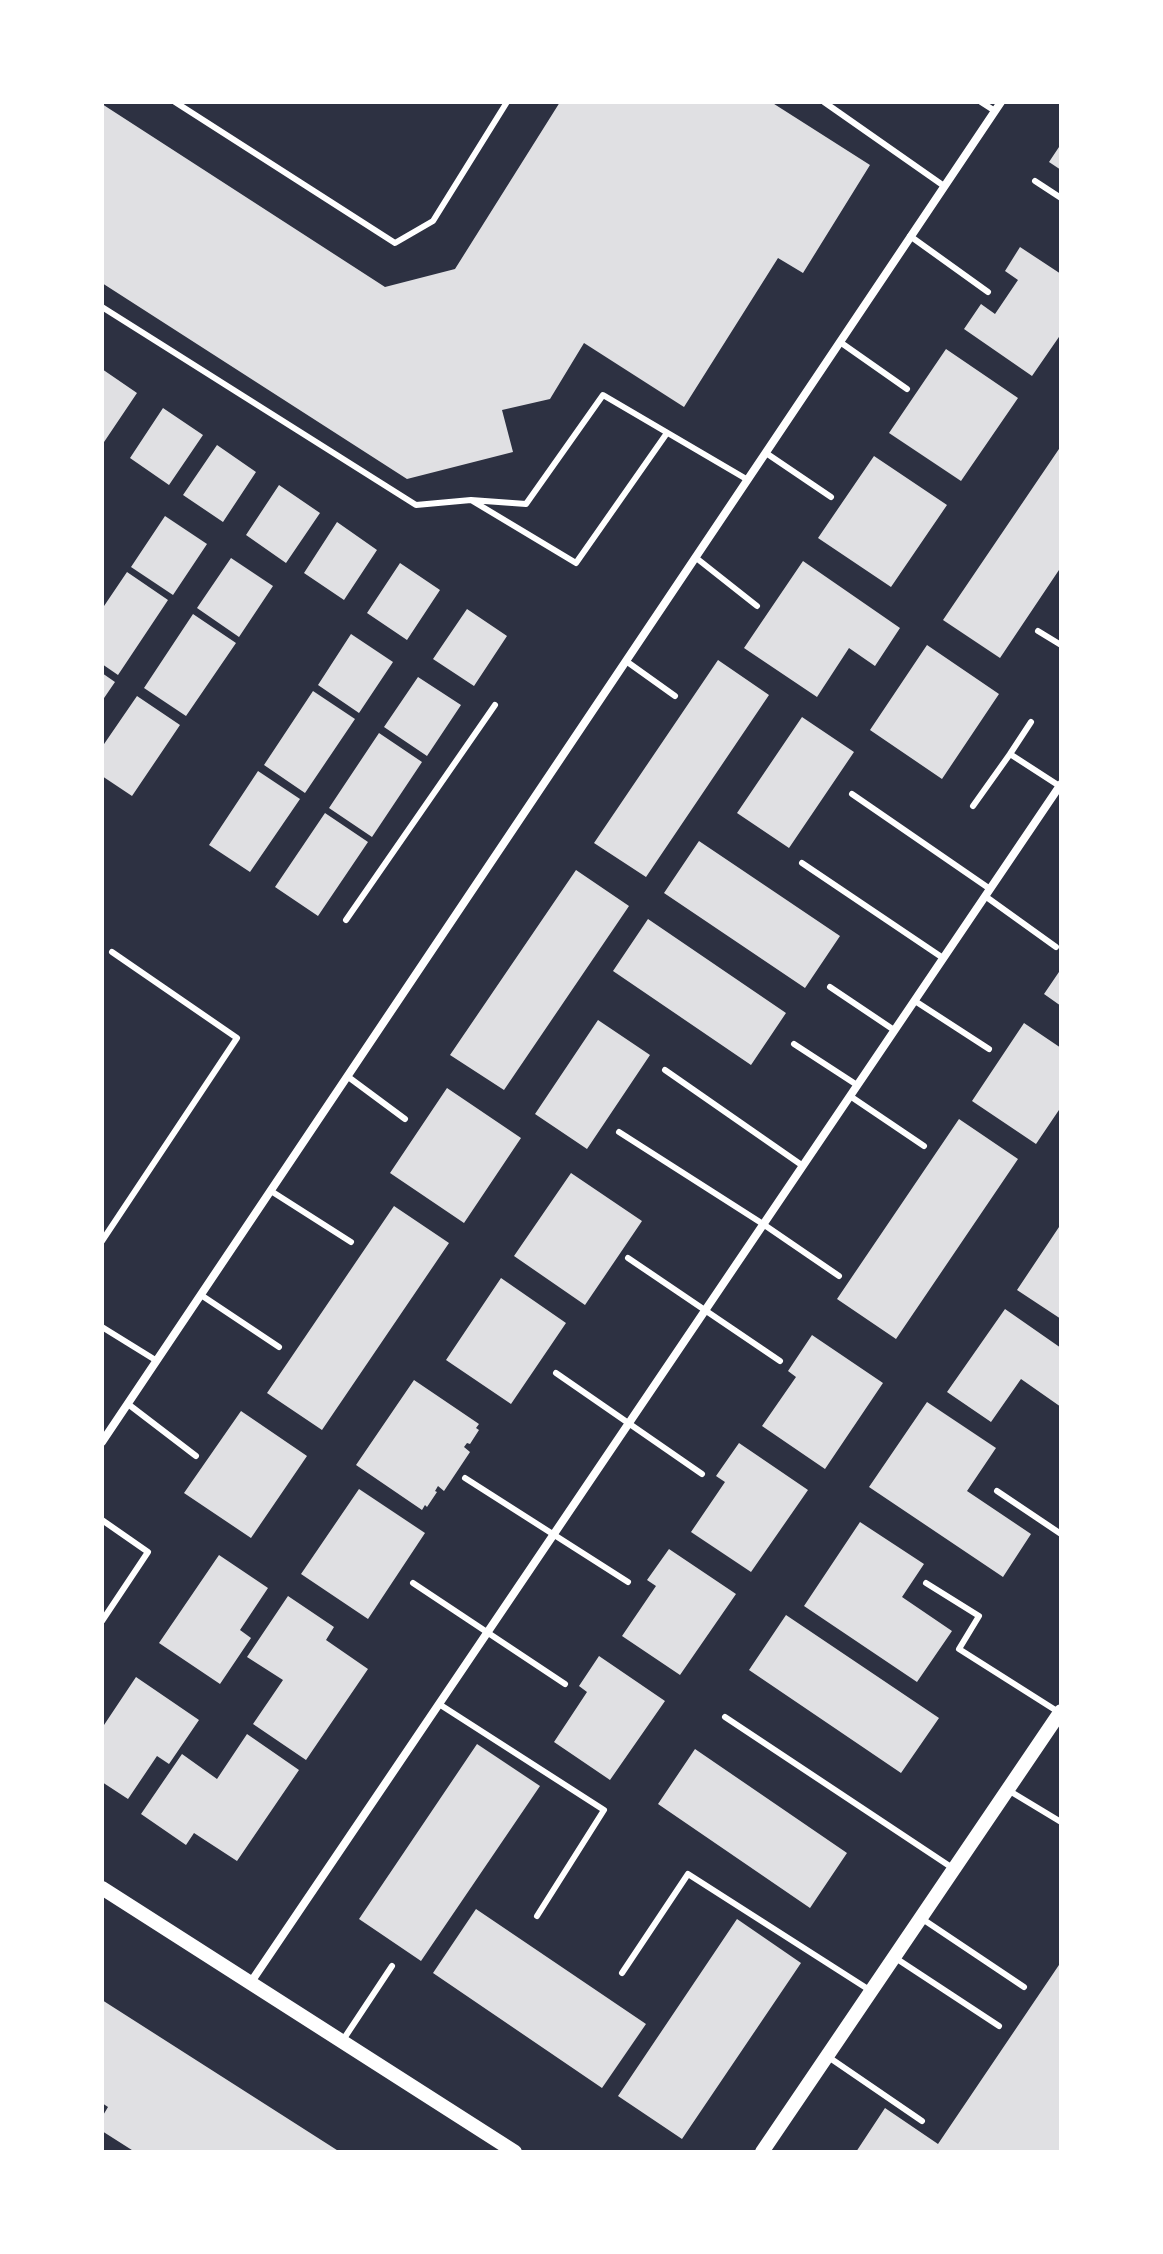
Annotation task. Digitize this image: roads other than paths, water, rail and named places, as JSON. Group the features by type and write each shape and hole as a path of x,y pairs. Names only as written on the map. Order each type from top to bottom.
{"street":[{"path":"102,1442 1001,102"},
{"path":"251,1982 1061,785"},
{"path":"762,2152 1060,1712"},
{"path":"102,1888 515,2152"}],"lane":[{"path":"175,102 395,243 433,221 507,102"},
{"path":"824,102 944,186"},
{"path":"981,102 995,111"},
{"path":"1035,181 1061,198"},
{"path":"910,236 988,292"},
{"path":"102,307 416,505 471,500 526,504 603,395 748,480"},
{"path":"840,342 907,389"},
{"path":"471,500 576,563 667,433"},
{"path":"766,453 831,497"},
{"path":"695,557 757,606"},
{"path":"1038,631 1061,645"},
{"path":"626,661 675,696"},
{"path":"346,920 495,705"},
{"path":"973,806 1031,722"},
{"path":"1010,754 1061,785"},
{"path":"852,794 988,892 1056,947"},
{"path":"802,863 943,958"},
{"path":"102,1241 237,1038 112,952"},
{"path":"830,987 894,1030"},
{"path":"915,1001 989,1049"},
{"path":"794,1044 857,1085"},
{"path":"665,1070 803,1166"},
{"path":"347,1076 405,1119"},
{"path":"850,1096 924,1146"},
{"path":"619,1132 839,1276"},
{"path":"271,1191 351,1242"},
{"path":"628,1258 780,1361"},
{"path":"201,1295 279,1347"},
{"path":"102,1327 157,1361"},
{"path":"556,1373 702,1474"},
{"path":"128,1404 196,1456"},
{"path":"465,1478 628,1582"},
{"path":"997,1491 1061,1534"},
{"path":"102,1520 148,1552 102,1621"},
{"path":"413,1583 565,1684"},
{"path":"926,1583 979,1616 959,1649 1060,1712"},
{"path":"439,1704 604,1810 537,1916"},
{"path":"725,1717 954,1869"},
{"path":"1008,1790 1061,1822"},
{"path":"622,1973 688,1874 871,1991"},
{"path":"921,1918 1024,1987"},
{"path":"894,1957 999,2026"},
{"path":"343,2040 392,1966"},
{"path":"827,2056 922,2121"}]}
